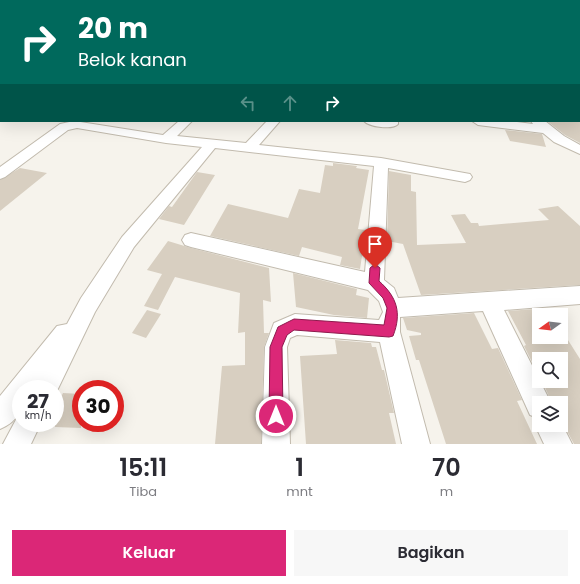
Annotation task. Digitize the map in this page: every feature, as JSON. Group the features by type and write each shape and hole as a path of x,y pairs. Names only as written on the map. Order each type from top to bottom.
{"street":[{"path":"166,139 185,122"},
{"path":"249,148 273,122"},
{"path":"377,122 392,124 392,122"},
{"path":"494,122 541,125 559,139 580,150"},
{"path":"0,174 64,127 81,124 166,139 381,162 465,177"},
{"path":"50,380 88,305 128,242 212,144"},
{"path":"374,283 381,162"},
{"path":"191,240 374,283 387,295 392,308 389,332 416,444"},
{"path":"392,308 580,295"},
{"path":"489,302 534,396"},
{"path":"28,380 88,305"},
{"path":"276,444 276,347 282,331 294,324 389,332"},
{"path":"0,416 12,401"},
{"path":"17,444 23,432"},
{"path":"552,432 558,444"}],"building":[{"path":"548,122 580,122 580,143 565,135"},
{"path":"505,130 542,134 546,147 510,141"},
{"path":"333,163 357,166 356,168 369,170 358,229 366,230 360,269 340,265 342,257 302,247 299,256 210,236 228,204 288,218 299,189 320,193 325,165 333,166"},
{"path":"20,168 47,173 0,211 0,180"},
{"path":"389,171 411,175 411,191 416,192 417,245 466,243 451,215 465,214 471,223 478,223 479,226 549,220 538,209 558,206 580,226 580,285 421,295 403,244 387,241"},
{"path":"197,172 215,175 184,225 159,219 169,206 172,207"},
{"path":"168,241 269,268 271,302 263,300 264,333 269,333 264,347 261,444 215,444 222,366 245,365 245,332 238,333 240,293 175,277 158,310 144,306 162,274 147,270"},
{"path":"293,273 357,289 356,295 369,298 367,318 334,315 296,307"},
{"path":"532,309 532,344 568,344 568,340 580,359 580,444 574,444 568,432 568,396 549,396 545,388 568,388 568,352 532,352 532,362 524,346 526,345 508,311"},
{"path":"147,310 161,314 146,338 132,333"},
{"path":"474,313 492,349 498,348 522,400 517,401 537,444 446,444 419,360 416,360 409,336 421,335 421,333 407,330 403,318"},
{"path":"335,340 371,343 372,347 376,347 382,370 384,370 394,413 389,413 396,444 306,444 300,356 337,354"},
{"path":"64,393 72,394 72,428 64,427"}],"route":[{"path":"276,416 276,347 282,331 287,327 294,324 389,332 392,308 387,295 374,283 375,268"}]}
